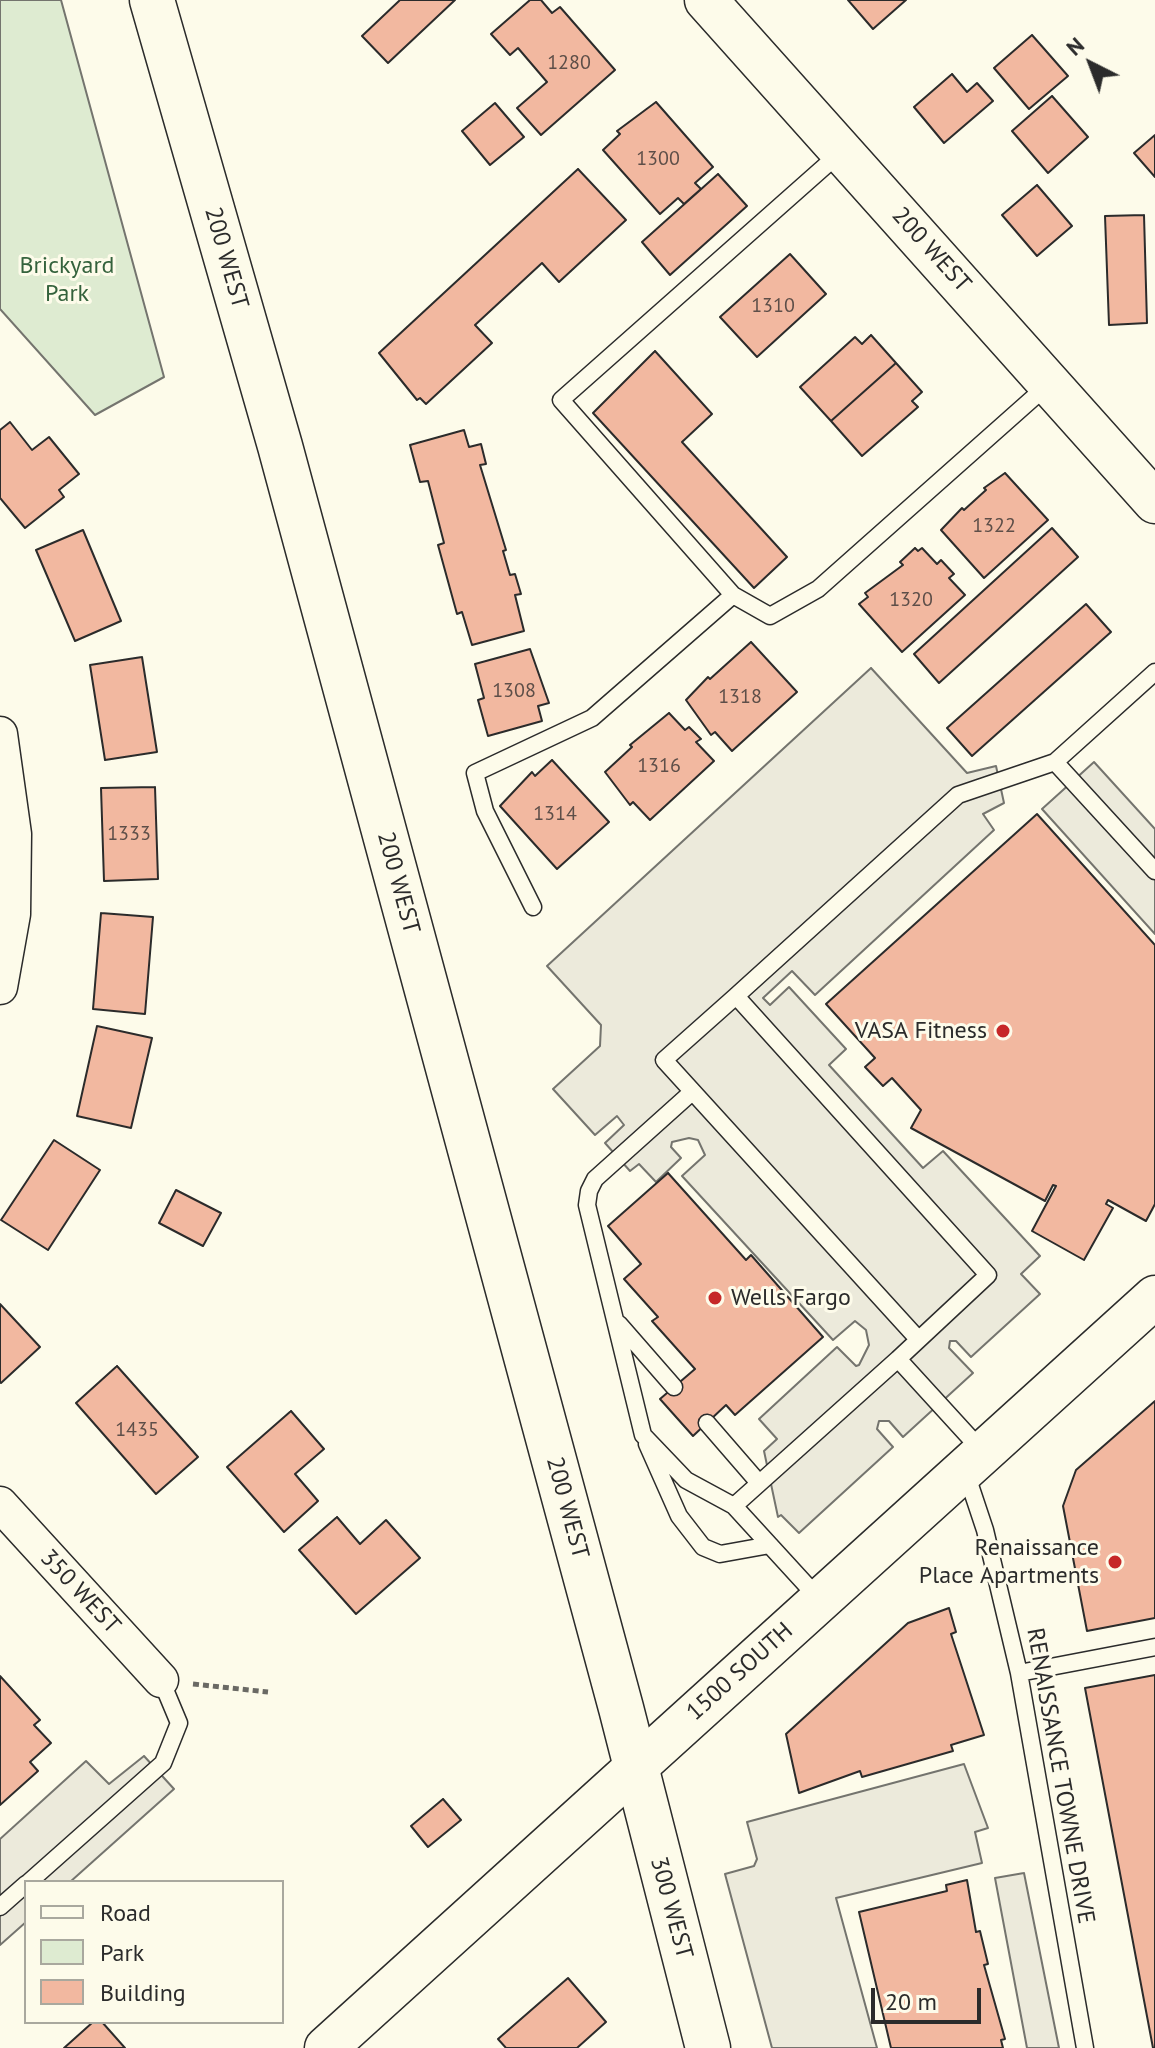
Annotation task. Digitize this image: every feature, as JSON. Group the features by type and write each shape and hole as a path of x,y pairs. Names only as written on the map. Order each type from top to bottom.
{"main road":[{"name":"200 WEST","path":"152,0 280,446 635,1768"},
{"name":"300 WEST","path":"635,1768 708,2048"}],"street":[{"name":"200 WEST","path":"706,0 1155,502"},
{"path":"0,734 14,834 13,914 0,987"},
{"name":"1500 SOUTH","path":"326,2048 1155,1297"},
{"name":"350 WEST","path":"0,1504 161,1680"}],"lane":[{"path":"842,151 561,400 733,595 770,616 818,589 1050,383"},
{"path":"533,907 485,811 475,773 592,718 733,595"},
{"path":"918,1339 664,1060 958,795 1055,762 1155,672"},
{"path":"1055,762 1155,871"},
{"path":"734,1506 988,1275 736,996"},
{"path":"692,1092 595,1179 587,1205 643,1435 666,1492 687,1528 703,1547 720,1554 770,1545"},
{"path":"615,1319 674,1387"},
{"path":"898,1359 974,1461"},
{"path":"707,1423 759,1483"},
{"path":"643,1435 686,1480 734,1506 820,1600"},
{"name":"RENAISSANCE TOWNE DRIVE","path":"974,1461 985,1530 1019,1673 1085,2048"},
{"path":"1019,1673 1155,1647"},
{"path":"30,1880 163,1763 179,1723 161,1680"},
{"path":"0,1907 24,1886"}],"path":[{"path":"161,1680 268,1692"}],"green space":[{"name":"Brickyard Park","path":"0,0 61,0 164,377 95,415 0,309"}],"shaded area":[{"path":"871,668 967,773 996,766 1004,803 983,814 994,830 815,995 792,971 763,998 770,1005 789,987 846,1049 829,1065 923,1168 943,1151 1040,1256 1021,1274 1040,1294 971,1357 956,1341 950,1341 949,1348 973,1373 903,1437 889,1421 879,1421 877,1429 893,1447 799,1533 781,1515 778,1517 764,1451 777,1439 759,1419 837,1347 856,1366 859,1365 869,1345 866,1330 855,1321 833,1340 682,1176 705,1155 698,1140 689,1138 672,1142 671,1147 681,1158 656,1182 639,1164 630,1171 605,1143 624,1125 617,1116 595,1135 553,1089 600,1046 601,1025 547,966"},
{"path":"1094,762 1155,829 1155,934 1042,809"},
{"path":"144,1756 174,1789 72,1880 24,1880 24,1924 0,1945 0,1839 86,1761 109,1784"},
{"path":"964,1764 988,1828 975,1832 982,1863 836,1898 877,2048 772,2048 725,1874 754,1866 757,1859 747,1822"},
{"path":"1024,1873 1059,2048 1027,2048 995,1878"}],"building":[{"path":"400,0 455,0 388,63 362,36"},
{"path":"530,0 541,0 552,13 560,7 615,70 541,135 517,108 547,82 518,48 510,55 491,34"},
{"path":"848,0 906,0 873,29"},
{"path":"1032,35 1068,76 1029,109 994,68"},
{"path":"952,74 967,92 977,83 993,101 944,143 914,107"},
{"path":"1052,96 1088,137 1048,173 1012,131"},
{"path":"656,102 713,167 695,183 701,189 684,204 678,198 660,214 603,150 620,134 617,131"},
{"path":"495,103 524,137 490,165 462,131"},
{"path":"1155,135 1155,177 1134,153"},
{"path":"578,169 626,220 559,282 542,263 475,325 492,343 426,404 420,398 417,400 379,353"},
{"path":"718,174 747,206 670,275 642,242"},
{"path":"1037,185 1072,226 1037,256 1002,215"},
{"path":"1144,215 1147,323 1109,325 1105,216"},
{"path":"790,254 826,294 757,357 720,317"},
{"path":"871,335 896,363 831,421 800,387 855,337 862,344"},
{"path":"655,351 712,414 682,442 787,557 754,588 593,413"},
{"path":"896,363 922,392 912,401 918,407 862,456 831,421"},
{"path":"10,422 32,450 49,437 79,474 59,490 64,497 25,528 0,498 0,430"},
{"path":"464,430 469,447 481,444 486,464 480,465 506,550 503,551 510,575 515,574 521,594 515,595 524,631 472,645 462,612 457,614 438,545 444,543 428,481 420,482 410,445"},
{"path":"1005,473 1048,520 984,578 941,530 962,508 964,510 986,490 984,488"},
{"path":"1052,528 1078,557 939,683 914,654"},
{"path":"83,530 121,621 75,641 36,550"},
{"path":"915,548 918,551 922,548 937,564 941,560 954,574 949,578 965,595 902,652 859,604 868,597 865,593 903,565 900,562"},
{"path":"1086,604 1111,632 972,756 947,728"},
{"path":"751,642 797,692 732,751 715,732 711,735 686,700 708,677 710,679"},
{"path":"530,649 549,703 538,706 542,721 488,736 478,700 484,698 475,664"},
{"path":"142,657 157,752 105,760 90,665"},
{"path":"669,713 685,730 689,727 701,739 696,742 714,761 650,820 633,802 630,805 605,772 632,747 630,745"},
{"path":"552,760 609,822 557,869 500,806 532,772 535,776"},
{"path":"155,787 158,879 104,881 101,788"},
{"name":"VASA Fitness","path":"1037,814 1155,945 1155,1204 1146,1221 1108,1200 1106,1204 1113,1208 1084,1260 1032,1231 1056,1186 1053,1185 1045,1201 911,1128 921,1110 892,1078 883,1086 865,1067 875,1058 826,1004"},
{"path":"101,913 153,917 145,1014 93,1009"},
{"path":"97,1026 152,1038 131,1128 77,1116"},
{"path":"54,1140 100,1170 48,1250 1,1220"},
{"name":"Wells Fargo","path":"668,1173 746,1260 751,1255 823,1337 735,1415 726,1405 693,1436 660,1399 695,1369 652,1321 658,1317 624,1279 641,1264 608,1226"},
{"path":"176,1190 221,1213 203,1246 159,1223"},
{"path":"0,1304 40,1347 1,1383 0,1382"},
{"path":"117,1366 198,1457 156,1494 76,1403"},
{"name":"Renaissance Place Apartments","path":"1155,1401 1155,1618 1087,1631 1063,1506 1076,1470"},
{"path":"291,1411 324,1449 295,1474 318,1501 284,1532 227,1467"},
{"path":"337,1517 360,1544 386,1520 420,1558 356,1614 299,1550"},
{"path":"949,1608 956,1632 951,1634 984,1735 951,1745 953,1751 862,1777 860,1771 799,1793 786,1734 908,1623"},
{"path":"1155,1675 1155,2048 1153,2048 1085,1688"},
{"path":"0,1676 40,1720 34,1725 51,1743 30,1762 38,1771 0,1805"},
{"path":"443,1799 461,1820 428,1847 411,1826"},
{"path":"967,1880 976,1932 980,1931 988,1964 984,1965 1005,2039 1001,2040 1003,2048 891,2048 859,1912 947,1891 946,1885"},
{"path":"568,1978 606,2022 577,2048 506,2048 498,2039"},
{"path":"91,2024 104,2024 125,2048 64,2048"}],"place":[{"name":"VASA Fitness","path":"1003,1031"},
{"name":"Wells Fargo","path":"715,1298"},
{"name":"Renaissance Place Apartments","path":"1115,1562"}]}
